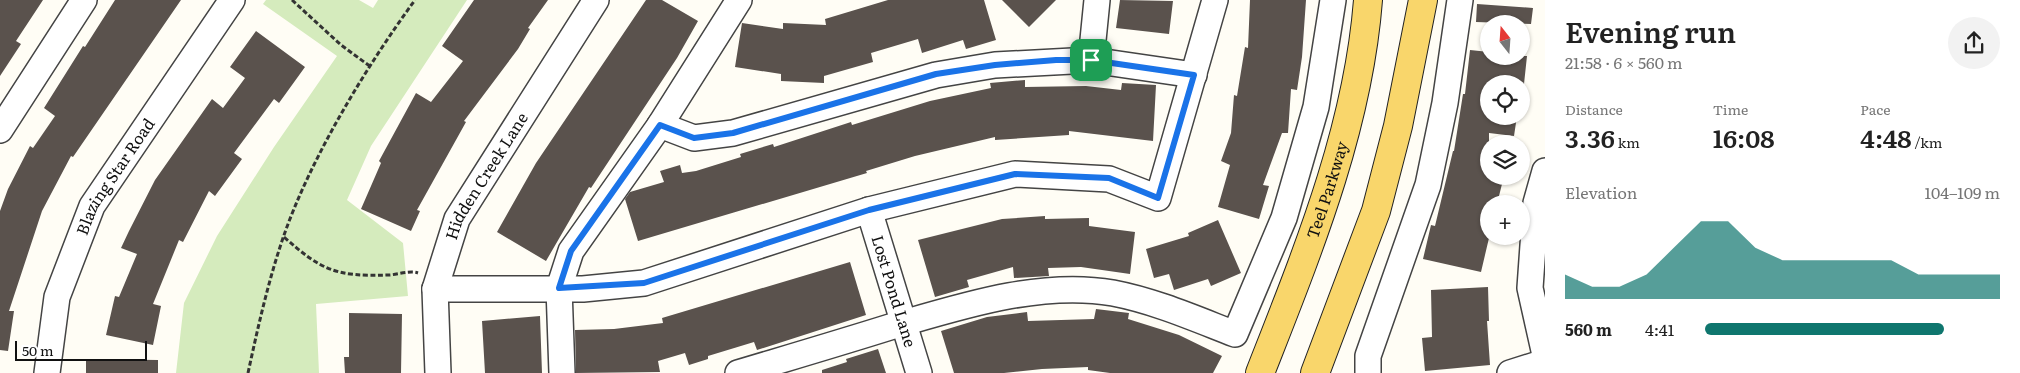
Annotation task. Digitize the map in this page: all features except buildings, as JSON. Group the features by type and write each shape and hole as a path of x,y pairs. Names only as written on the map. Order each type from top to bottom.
{"main road":[{"name":"Teel Parkway","path":"1260,373 1321,216 1353,98 1368,0"},
{"path":"1315,373 1376,211 1398,126 1423,0"}],"street":[{"path":"0,130 84,0"},
{"name":"Blazing Star Road","path":"47,373 57,297 92,206 232,0"},
{"name":"Hidden Creek Lane","path":"438,373 435,289 457,220 596,0"},
{"path":"562,373 559,288 571,251 660,125 739,0"},
{"path":"1091,60 1097,0"},
{"path":"435,289 559,288 644,283 869,210 1015,174 1109,178 1158,198 1215,0"},
{"path":"738,373 946,310 1002,297 1057,290 1112,293 1160,306 1235,334 1284,218 1316,107 1333,0"},
{"path":"1368,373 1368,356 1428,185 1445,103 1460,0"},
{"path":"660,125 694,138 733,133 936,74 995,65 1091,60 1194,75"},
{"path":"1545,171 1530,288 1545,354"},
{"name":"Lost Pond Lane","path":"869,210 919,373"},
{"path":"1510,373 1545,362"}],"path":[{"path":"292,0 341,45 371,66"},
{"path":"248,373 258,324 284,237 316,161 371,66 415,0"},
{"path":"284,237 305,256 325,268 364,275 389,276 415,272 432,278 435,289"}],"green space":[{"path":"266,0 359,0 373,8 378,0 467,0 371,146 347,200 403,243 408,296 316,304 319,373 176,373 184,303 217,236 274,147 337,56 263,4"}],"route":[{"path":"1056,60 1091,60 1194,75 1158,198 1109,178 1015,174 869,210 644,283 559,288 571,251 660,125 694,138 733,133 936,74 995,65 1056,60"}]}
